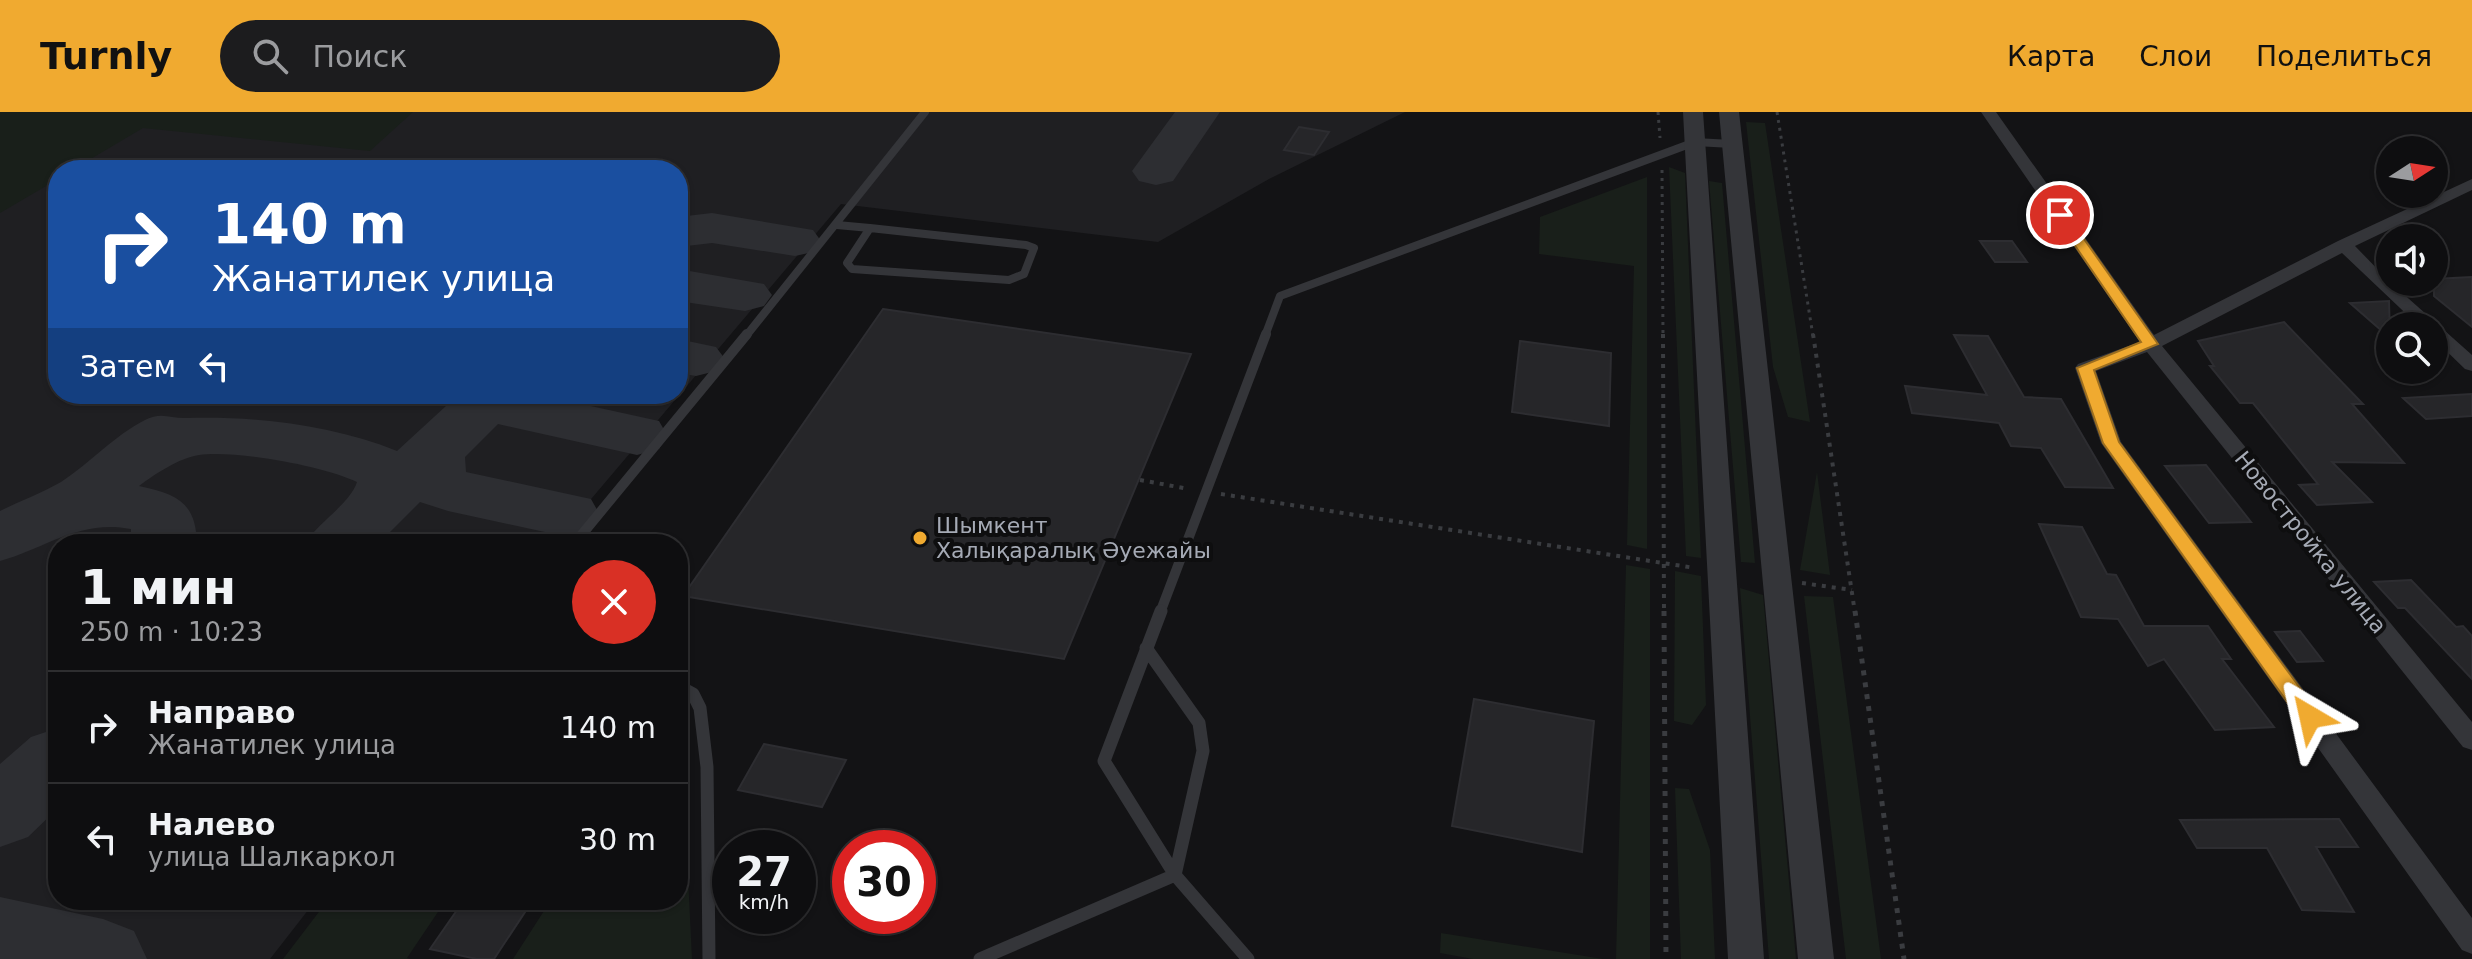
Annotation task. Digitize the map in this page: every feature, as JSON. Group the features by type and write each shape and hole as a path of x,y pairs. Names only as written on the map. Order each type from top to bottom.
{"street":[{"path":"1693,112 1746,959"},
{"path":"1729,112 1816,959"},
{"name":"Новостройка улица","path":"1988,112 2151,344 2472,740"},
{"path":"2472,184 2344,245 2151,344 2085,368 2111,443 2472,941"},
{"path":"2344,245 2415,312"},
{"path":"2448,343 2472,365"}],"lane":[{"path":"582,534 837,225 925,112"},
{"path":"1248,959 1175,875 1104,761 1280,296 1695,142 1732,144"},
{"path":"837,225 870,228 1026,245 1034,248 1034,254 1024,274 1009,280 852,269 847,263 870,228"},
{"path":"1146,648 1199,723 1203,751 1175,875"},
{"path":"688,691 693,694 700,708 707,767 709,959"},
{"path":"980,959 1175,875"}],"path":[{"path":"1658,112 1664,186 1666,959"},
{"path":"1777,112 1834,463 1904,959"},
{"path":"1140,480 1663,563"}],"shaded area":[{"path":"0,112 1405,112 1269,179 1158,242 841,204 688,385 688,160 48,160 48,404 672,404 561,534 48,534 48,910 308,910 270,959 0,959"},
{"path":"0,112 413,112 370,151 143,128 89,160 48,160 48,185 0,213"},
{"path":"1746,122 1765,123 1810,422 1788,417 1773,367"},
{"path":"1669,167 1685,173 1701,558 1686,556"},
{"path":"1647,177 1647,549 1627,545 1634,266 1539,254 1540,217"},
{"path":"1709,181 1722,183 1755,563 1741,562"},
{"path":"1817,472 1830,575 1800,570"},
{"path":"1626,565 1650,569 1650,959 1616,959"},
{"path":"1675,571 1701,576 1706,705 1692,725 1674,721"},
{"path":"1740,588 1763,595 1796,959 1769,959"},
{"path":"1804,596 1833,597 1881,959 1846,959"},
{"path":"1675,788 1689,789 1710,850 1715,959 1681,959"},
{"path":"688,876 692,959 513,959 545,910 688,910"},
{"path":"320,910 439,910 407,958 410,959 283,959"},
{"path":"1441,933 1603,959 1473,959 1440,953"}],"building":[{"path":"1299,127 1329,132 1314,155 1284,150"},
{"path":"1980,241 2012,241 2027,262 1995,262"},
{"path":"2472,277 2472,327 2434,296 2448,296 2448,278"},
{"path":"2389,301 2389,312 2376,312 2376,326 2350,303"},
{"name":"Шымкент Халықаралық Әуежайы","path":"883,309 1191,354 1064,659 688,597 688,589"},
{"path":"2284,322 2363,404 2352,404 2404,463 2332,462 2372,502 2317,505 2299,485 2318,484 2253,403 2240,403 2210,366 2214,366 2198,341"},
{"path":"1954,335 1988,336 2024,397 2061,399 2113,488 2065,487 2041,448 2011,446 1999,423 1912,413 1905,386 1987,395"},
{"path":"1520,341 1611,353 1609,426 1512,412"},
{"path":"2472,394 2472,416 2426,419 2403,398"},
{"path":"2206,465 2251,522 2209,523 2165,466"},
{"path":"2039,524 2082,527 2107,574 2116,575 2144,626 2208,626 2231,659 2222,659 2274,727 2215,730 2164,659 2148,666 2118,619 2081,617"},
{"path":"2411,580 2456,627 2463,626 2472,636 2472,679 2405,608 2398,608 2374,582"},
{"path":"2300,631 2323,661 2297,662 2275,632"},
{"path":"1474,699 1594,721 1582,852 1452,826"},
{"path":"764,744 846,760 822,807 738,790"},
{"path":"2339,819 2358,847 2316,847 2354,912 2302,910 2267,848 2197,848 2180,820"},
{"path":"457,910 526,910 494,959 477,959 430,949"}],"taxiway":[{"path":"1156,171 1198,112"},
{"path":"688,231 712,228 795,241"},
{"path":"688,286 745,295"},
{"path":"688,358 696,359"},
{"path":"436,450 484,404"},
{"path":"511,404 520,411 637,435"},
{"path":"0,538 82,498 167,433"},
{"path":"131,461 194,436 292,444 349,457 387,471 388,487 374,509"},
{"path":"348,534 436,450"},
{"path":"436,450 433,477 448,490 568,515"},
{"path":"56,514 97,506 130,506 156,514 164,522 164,534"},
{"path":"0,813 48,768"},
{"path":"0,936 103,959"}],"place":[{"name":"Шымкент Халықаралық Әуежайы","path":"920,538"}],"route":[{"path":"2060,215 2151,344 2085,368 2111,443 2310,717"}]}
